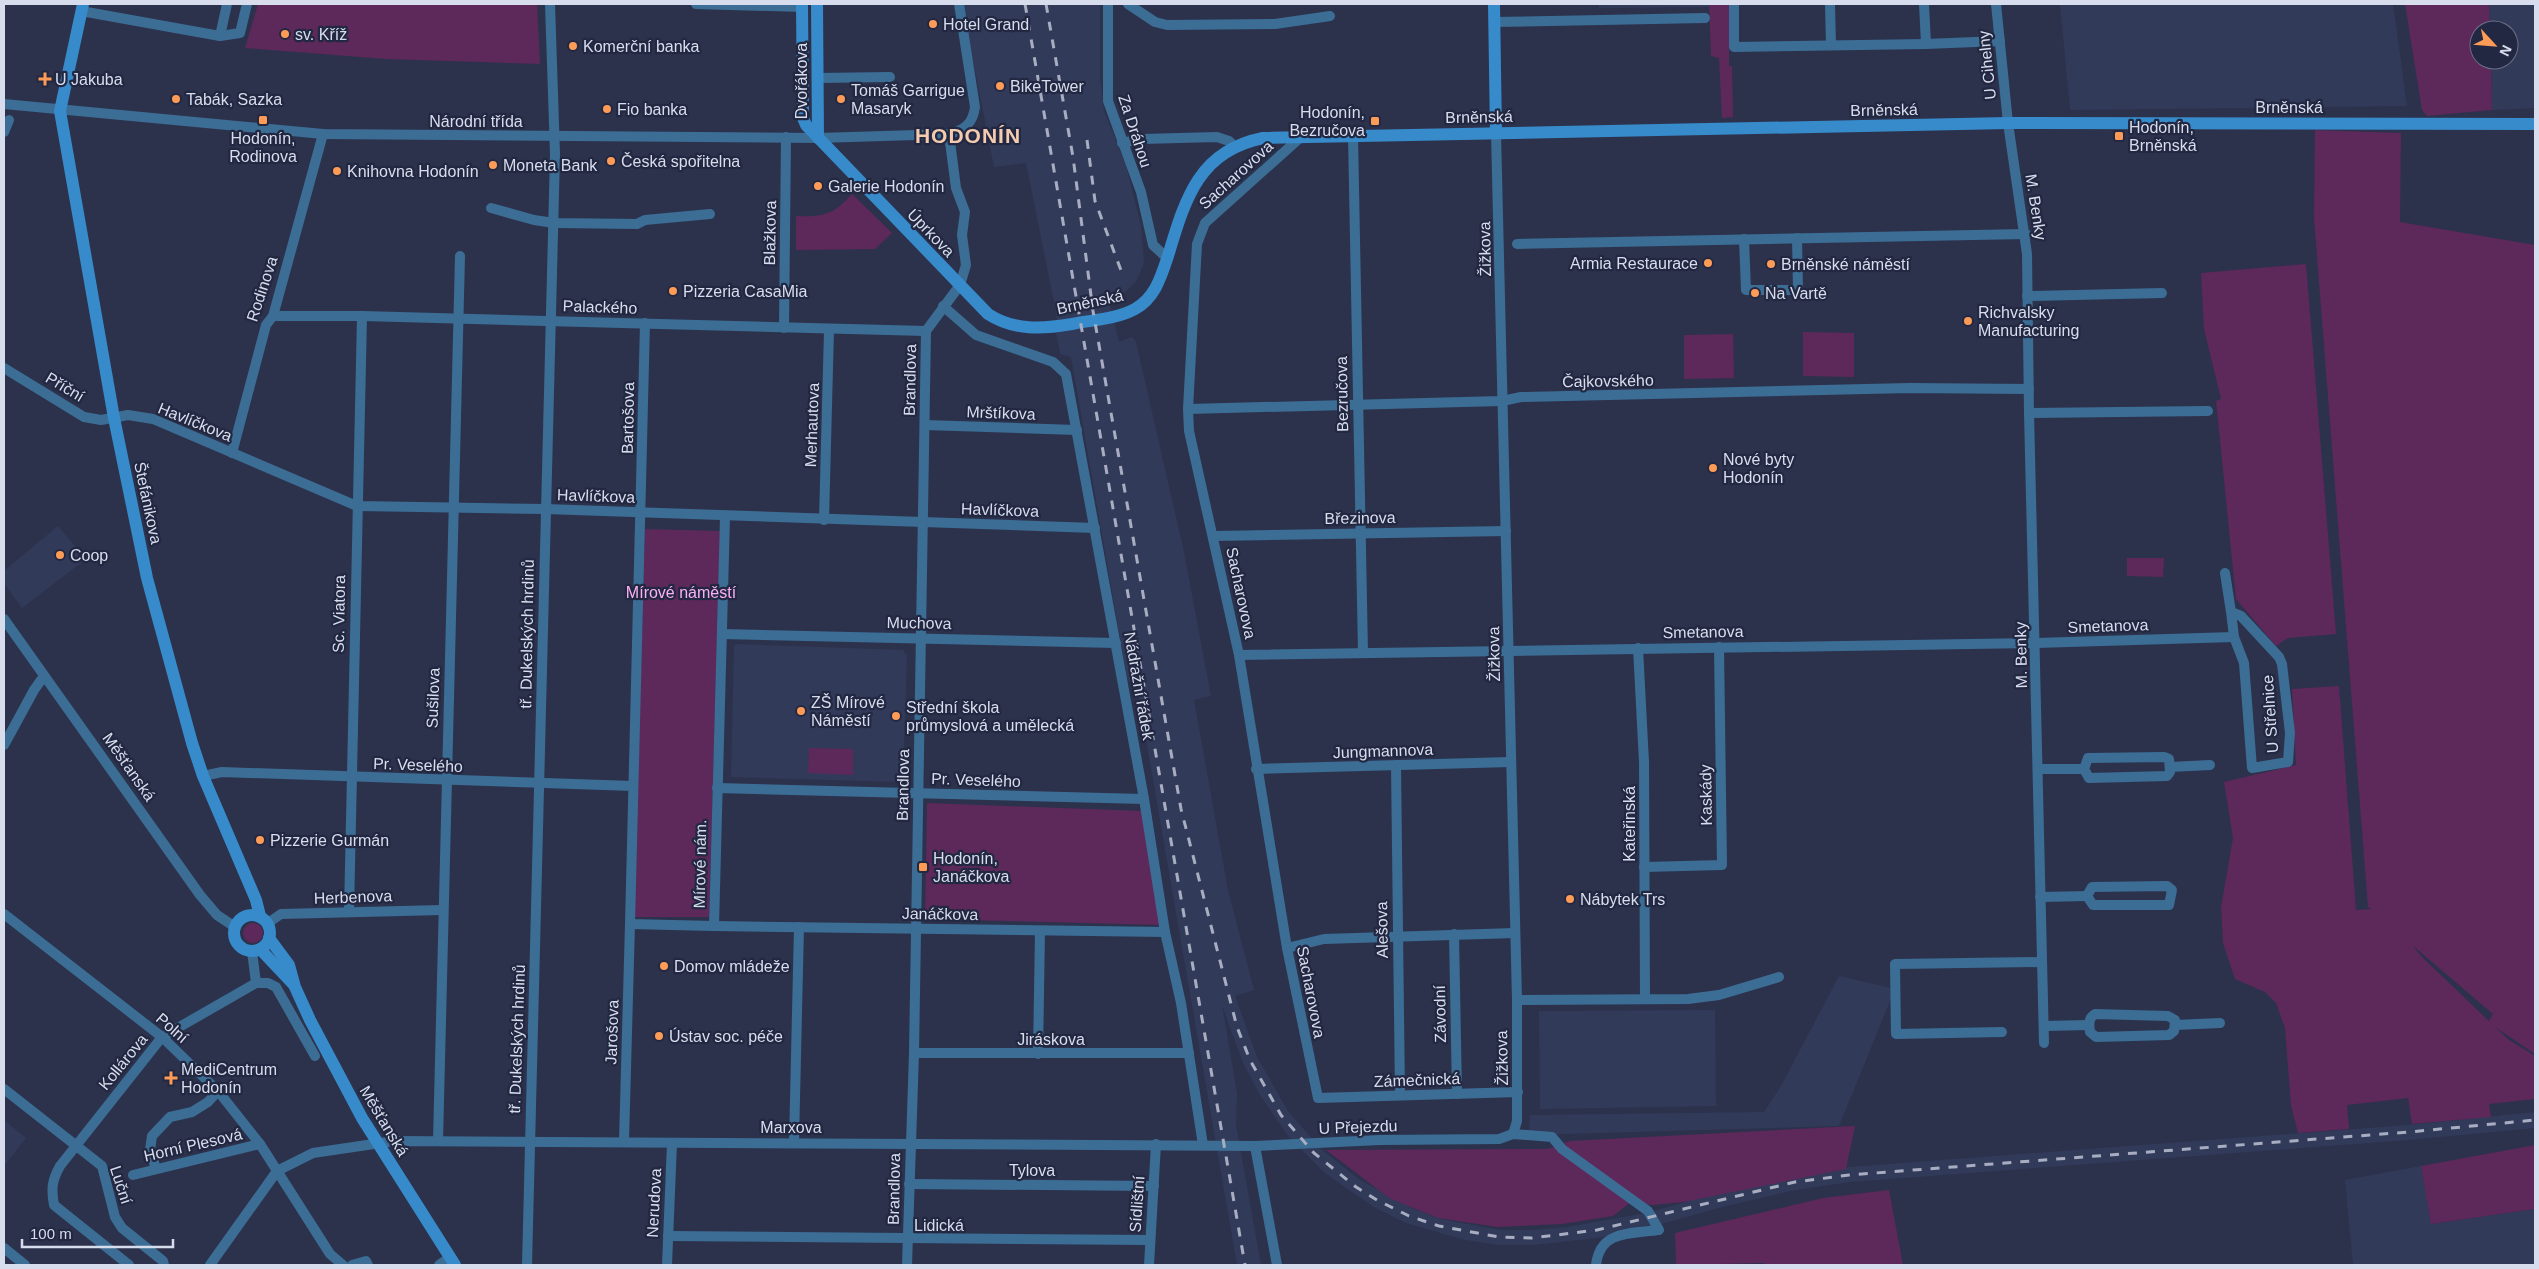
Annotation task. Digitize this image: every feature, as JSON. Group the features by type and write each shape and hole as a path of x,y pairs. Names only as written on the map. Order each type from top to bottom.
{"main road":[{"name":"Dvořákova","path":"817,4 818,138"},
{"path":"1494,4 1496,134"},
{"name":"Dvořákova","path":"802,5 803,118 806,125 818,138"},
{"path":"60,111 82,8"},
{"name":"Štefánikova","path":"60,111 114,418 147,578 189,734 203,776 251,890 258,918"},
{"name":"Brněnská","path":"960,285 988,314 1001,321 1024,328 1055,327 1112,317 1134,310 1150,297 1157,286 1192,188 1211,163 1235,147 1263,138 2008,123 2535,124"},
{"name":"Úprkova","path":"818,138 960,285"},
{"path":"258,918 269,938 256,950 243,948 236,941 235,927 258,918"},
{"name":"Měšťanská","path":"269,938 289,965 295,987 329,1056 378,1145 453,1261"},
{"name":"Měšťanská","path":"256,950 295,987"}],"street":[{"path":"220,36 226,4"},
{"path":"82,8 220,36 240,34 247,4"},
{"name":"tř. Dukelských hrdinů","path":"527,1265 544,509 554,223 555,136 550,4"},
{"path":"696,4 802,5"},
{"path":"959,4 976,106 972,121 958,132 949,134 956,188 964,212 962,235 966,266 960,285"},
{"name":"Za Dráhou","path":"1108,4 1106,88 1109,106 1141,192 1153,245 1167,258"},
{"path":"1128,4 1155,22 1167,25 1275,24 1330,16"},
{"path":"1734,4 1734,46 1926,44 2000,41"},
{"path":"1830,4 1831,45"},
{"path":"1924,4 1926,44"},
{"name":"U Cihelny","path":"1996,4 2008,123"},
{"path":"1494,22 1705,18"},
{"path":"818,78 890,77"},
{"name":"Národní třída","path":"4,104 60,111 324,134 818,138 949,134"},
{"path":"4,132 9,120"},
{"name":"M. Benky","path":"2008,123 2026,234 2044,1043"},
{"name":"Rodinova","path":"232,453 266,325 273,316 324,134"},
{"name":"Žižkova","path":"1496,134 1517,1000 1518,1092 1517,1121 1513,1134"},
{"name":"Bezručova","path":"1353,135 1363,653"},
{"name":"Sacharovova","path":"1302,136 1205,223 1199,234 1188,409 1192,452 1214,536 1239,655 1256,769 1287,948 1318,1098"},
{"name":"Blažkova","path":"784,328 786,137"},
{"path":"1122,143 1142,139 1217,137 1229,140 1235,147"},
{"path":"491,208 554,223 637,224 645,220 710,214"},
{"path":"1517,244 2026,234"},
{"path":"1744,239 1746,290 1798,290 1797,238"},
{"name":"Sušilova","path":"438,1141 445,781 460,256"},
{"name":"Brandlova","path":"907,1265 914,1053 926,331 960,285"},
{"path":"2027,296 2162,293"},
{"name":"Nádražní řádek","path":"943,306 976,335 1053,362 1064,370 1077,430 1116,643 1144,799 1165,932 1190,1053 1203,1145"},
{"name":"Palackého","path":"273,316 362,316 829,330 926,331"},
{"name":"Sc. Viatora","path":"349,912 350,778 362,316"},
{"name":"Bartošova","path":"641,513 645,323"},
{"name":"Merhautova","path":"824,520 829,330"},
{"name":"Příční","path":"4,368 84,416 100,420 114,418"},
{"name":"Čajkovského","path":"1188,409 1502,401 1522,397 1910,388 2029,389"},
{"path":"2029,413 2208,411"},
{"name":"Havlíčkova","path":"114,418 136,415 153,419 357,506 544,509 725,517 1095,528"},
{"name":"Mrštíkova","path":"925,426 1077,430"},
{"path":"630,924 641,513"},
{"name":"Mírové nám.","path":"630,924 714,926 725,517"},
{"name":"Březinova","path":"1214,536 1506,531"},
{"name":"U Střelnice","path":"2225,573 2234,637 2244,663 2252,768 2288,762 2290,733 2282,664 2278,656 2241,616 2231,612"},
{"name":"Měšťanská","path":"4,619 200,895 217,915 235,927"},
{"name":"Muchova","path":"722,634 921,637 1116,643"},
{"name":"Smetanova","path":"1239,655 2036,643 2234,637"},
{"name":"Kaskády","path":"1644,867 1722,865 1719,647"},
{"name":"Kateřinská","path":"1638,648 1643,737 1645,999"},
{"path":"4,745 34,690 44,676"},
{"path":"2164,757 2169,759 2170,766 2167,776 2088,778 2084,769 2088,758 2164,757"},
{"name":"Jungmannova","path":"1256,769 1511,762"},
{"name":"Alešova","path":"1396,765 1396,935 1400,1095"},
{"path":"2170,766 2210,765"},
{"path":"2038,769 2084,769"},
{"name":"Pr. Veselého","path":"203,776 222,772 350,778 633,786"},
{"name":"Pr. Veselého","path":"717,788 1144,799"},
{"path":"2168,886 2172,890 2169,905 2092,905 2087,896 2092,887 2168,886"},
{"path":"2040,897 2087,896"},
{"name":"Herbenova","path":"258,918 281,914 442,910"},
{"name":"Polní","path":"4,914 162,1038 218,1091 260,1144 330,1254 343,1265"},
{"name":"Jarošova","path":"624,1141 630,924"},
{"name":"Janáčkova","path":"714,926 1165,932"},
{"path":"794,1142 799,927"},
{"path":"1038,1054 1040,930"},
{"path":"1287,948 1324,939 1396,935 1515,933"},
{"name":"Závodní","path":"1454,934 1457,1094"},
{"path":"256,950 256,982 268,983 276,987 316,1056"},
{"path":"2002,1032 1896,1034 1895,964 2042,962"},
{"path":"1517,1000 1704,998 1744,989 1779,977"},
{"name":"Kollárova","path":"76,1145 162,1038 256,982"},
{"path":"2096,1014 2168,1016 2175,1020 2174,1031 2169,1035 2096,1036 2090,1032 2089,1025 2090,1020 2096,1014"},
{"path":"2175,1025 2220,1023"},
{"path":"2044,1026 2089,1025"},
{"name":"Jiráskova","path":"914,1053 1190,1053"},
{"name":"Luční","path":"4,1089 102,1166 115,1216 122,1228 163,1261 164,1265"},
{"path":"156,1170 150,1150 152,1136 170,1117 192,1112 208,1102 218,1091"},
{"name":"Zámečnická","path":"1318,1098 1518,1092"},
{"path":"1513,1134 1552,1136 1562,1148 1648,1211 1659,1230 1608,1239 1602,1246 1596,1265"},
{"name":"U Přejezdu","path":"1203,1145 1255,1146 1380,1140 1499,1139 1513,1134"},
{"name":"Marxova","path":"378,1145 394,1141 1203,1145"},
{"name":"Nerudova","path":"667,1265 672,1143"},
{"name":"Horní Plesová","path":"133,1174 260,1144"},
{"name":"Sídlištní","path":"1149,1265 1156,1144"},
{"path":"76,1145 52,1179 51,1193 54,1204 129,1265"},
{"path":"210,1265 277,1171 313,1152 378,1145"},
{"path":"1255,1146 1277,1265"},
{"name":"Tylova","path":"909,1184 1154,1186"},
{"name":"Lidická","path":"668,1236 907,1240 1149,1240"},
{"path":"4,1248 25,1265"},
{"path":"439,1265 453,1261"},
{"path":"352,1265 367,1263"}],"shaded area":[{"path":"962,4 1100,4 1100,78 1104,111 1126,165 1141,226 1144,263 1136,282 1125,292 1108,297 1119,342 1132,337 1136,342 1184,552 1211,696 1194,700 1228,890 1254,990 1235,996 1257,1057 1288,1111 1320,1148 1360,1180 1412,1208 1441,1219 1500,1230 1532,1230 1567,1227 1651,1212 1723,1191 1793,1175 1849,1167 2408,1125 2535,1112 2535,1128 2409,1140 1850,1182 1796,1190 1726,1206 1654,1226 1598,1238 1533,1245 1499,1245 1465,1240 1406,1223 1374,1207 1326,1174 1289,1137 1260,1095 1243,1063 1222,1005 1237,1093 1236,1125 1261,1265 1237,1265 1138,693 1127,678 1071,357 1060,354 1054,321 1057,320 1056,312 1026,163 994,167"},
{"path":"1599,4 1709,4 1709,7 1599,8"},
{"path":"2060,4 2393,4 2407,106 2070,110"},
{"path":"2489,4 2535,4 2535,108 2492,110 2491,70 2519,70 2519,20 2490,20"},
{"path":"58,526 86,559 22,608 4,583 4,571"},
{"path":"736,644 903,650 907,656 903,779 898,782 731,777 734,646"},
{"path":"1839,976 1895,989 1839,1126 1529,1135 1530,1115 1764,1112 1781,1086"},
{"path":"1715,1010 1716,1106 1540,1109 1539,1011"},
{"path":"4,1120 26,1138 4,1166"},
{"path":"2421,1166 2432,1224 2535,1209 2535,1265 2353,1265 2345,1180"}],"green space":[{"path":"258,4 537,4 540,64 386,59 245,48"},
{"path":"1709,4 1729,4 1729,66 1732,66 1733,117 1722,118 1719,58 1711,56"},
{"path":"2405,4 2489,4 2490,20 2469,20 2469,70 2491,70 2492,110 2427,116 2422,110"},
{"path":"2315,130 2401,133 2400,222 2535,245 2535,1054 2495,1027 2509,1040 2535,1056 2535,1099 2489,1104 2491,1117 2412,1124 2408,1098 2347,1105 2349,1129 2298,1133 2291,1106 2285,1028 2276,1003 2265,992 2235,979 2223,943 2221,907 2233,838 2224,782 2296,765 2292,689 2339,686 2356,910 2371,909 2368,907 2314,218","holes":["2412,945 2493,1014 2489,1021 2421,956"]},
{"path":"852,194 892,233 875,249 796,250 796,216 814,216 827,213 839,206"},
{"path":"2306,264 2336,634 2288,638 2276,646 2236,599 2216,401 2221,399 2204,329 2201,273"},
{"path":"1803,332 1854,333 1854,377 1803,376"},
{"path":"1733,334 1734,378 1684,379 1684,335"},
{"name":"Mírové náměstí","path":"645,529 720,531 709,917 634,917"},
{"path":"2127,558 2164,558 2163,577 2127,576"},
{"path":"809,748 853,749 853,775 808,773"},
{"path":"927,803 1142,811 1162,925 925,919"},
{"path":"253,923 260,926 263,933 260,940 253,943 246,940 243,933 246,926"},
{"path":"1855,1126 1846,1169 1684,1202 1653,1205 1631,1202 1613,1216 1562,1224 1497,1227 1438,1218 1389,1198 1326,1150 1548,1149 1570,1141"},
{"path":"2535,1145 2535,1209 2431,1224 2421,1166"},
{"path":"1889,1190 1903,1265 1765,1265 1764,1263 1676,1265 1675,1233 1823,1198"}],"railway":[{"path":"1025,4 1245,1265"},
{"path":"1046,4 1073,157 1093,311 1181,809 1237,1027 1250,1060 1281,1115 1314,1153 1356,1187 1409,1216 1439,1226 1499,1237 1532,1238 1597,1230 1795,1182 1849,1175 2409,1132 2535,1120"},
{"path":"1087,140 1095,201 1122,273"}],"place":[{"name":"Hotel Grand","path":"933,24"},
{"name":"sv. Kříž","path":"285,34"},
{"name":"Komerční banka","path":"573,46"},
{"name":"U Jakuba","path":"45,79"},
{"name":"BikeTower","path":"1000,86"},
{"name":"Tabák, Sazka","path":"176,99"},
{"name":"Tomáš Garrigue Masaryk","path":"841,99"},
{"name":"Fio banka","path":"607,109"},
{"name":"Hodonín, Rodinova","path":"263,120"},
{"name":"Hodonín, Bezručova","path":"1375,121"},
{"name":"Hodonín, Brněnská","path":"2119,136"},
{"name":"Česká spořitelna","path":"611,161"},
{"name":"Moneta Bank","path":"493,165"},
{"name":"Knihovna Hodonín","path":"337,171"},
{"name":"Galerie Hodonín","path":"818,186"},
{"name":"Armia Restaurace","path":"1708,263"},
{"name":"Brněnské náměstí","path":"1771,264"},
{"name":"Pizzeria CasaMia","path":"673,291"},
{"name":"Na Vartě","path":"1755,293"},
{"name":"Richvalsky Manufacturing","path":"1968,321"},
{"name":"Nové byty Hodonín","path":"1713,468"},
{"name":"Coop","path":"60,555"},
{"name":"ZŠ Mírové Náměstí","path":"801,711"},
{"name":"Střední škola průmyslová a umělecká","path":"896,716"},
{"name":"Pizzerie Gurmán","path":"260,840"},
{"name":"Hodonín, Janáčkova","path":"923,867"},
{"name":"Nábytek Trs","path":"1570,899"},
{"name":"Domov mládeže","path":"664,966"},
{"name":"Ústav soc. péče","path":"659,1036"},
{"name":"MediCentrum Hodonín","path":"171,1078"}],"district":[{"name":"HODONÍN","path":"968,135"}]}
